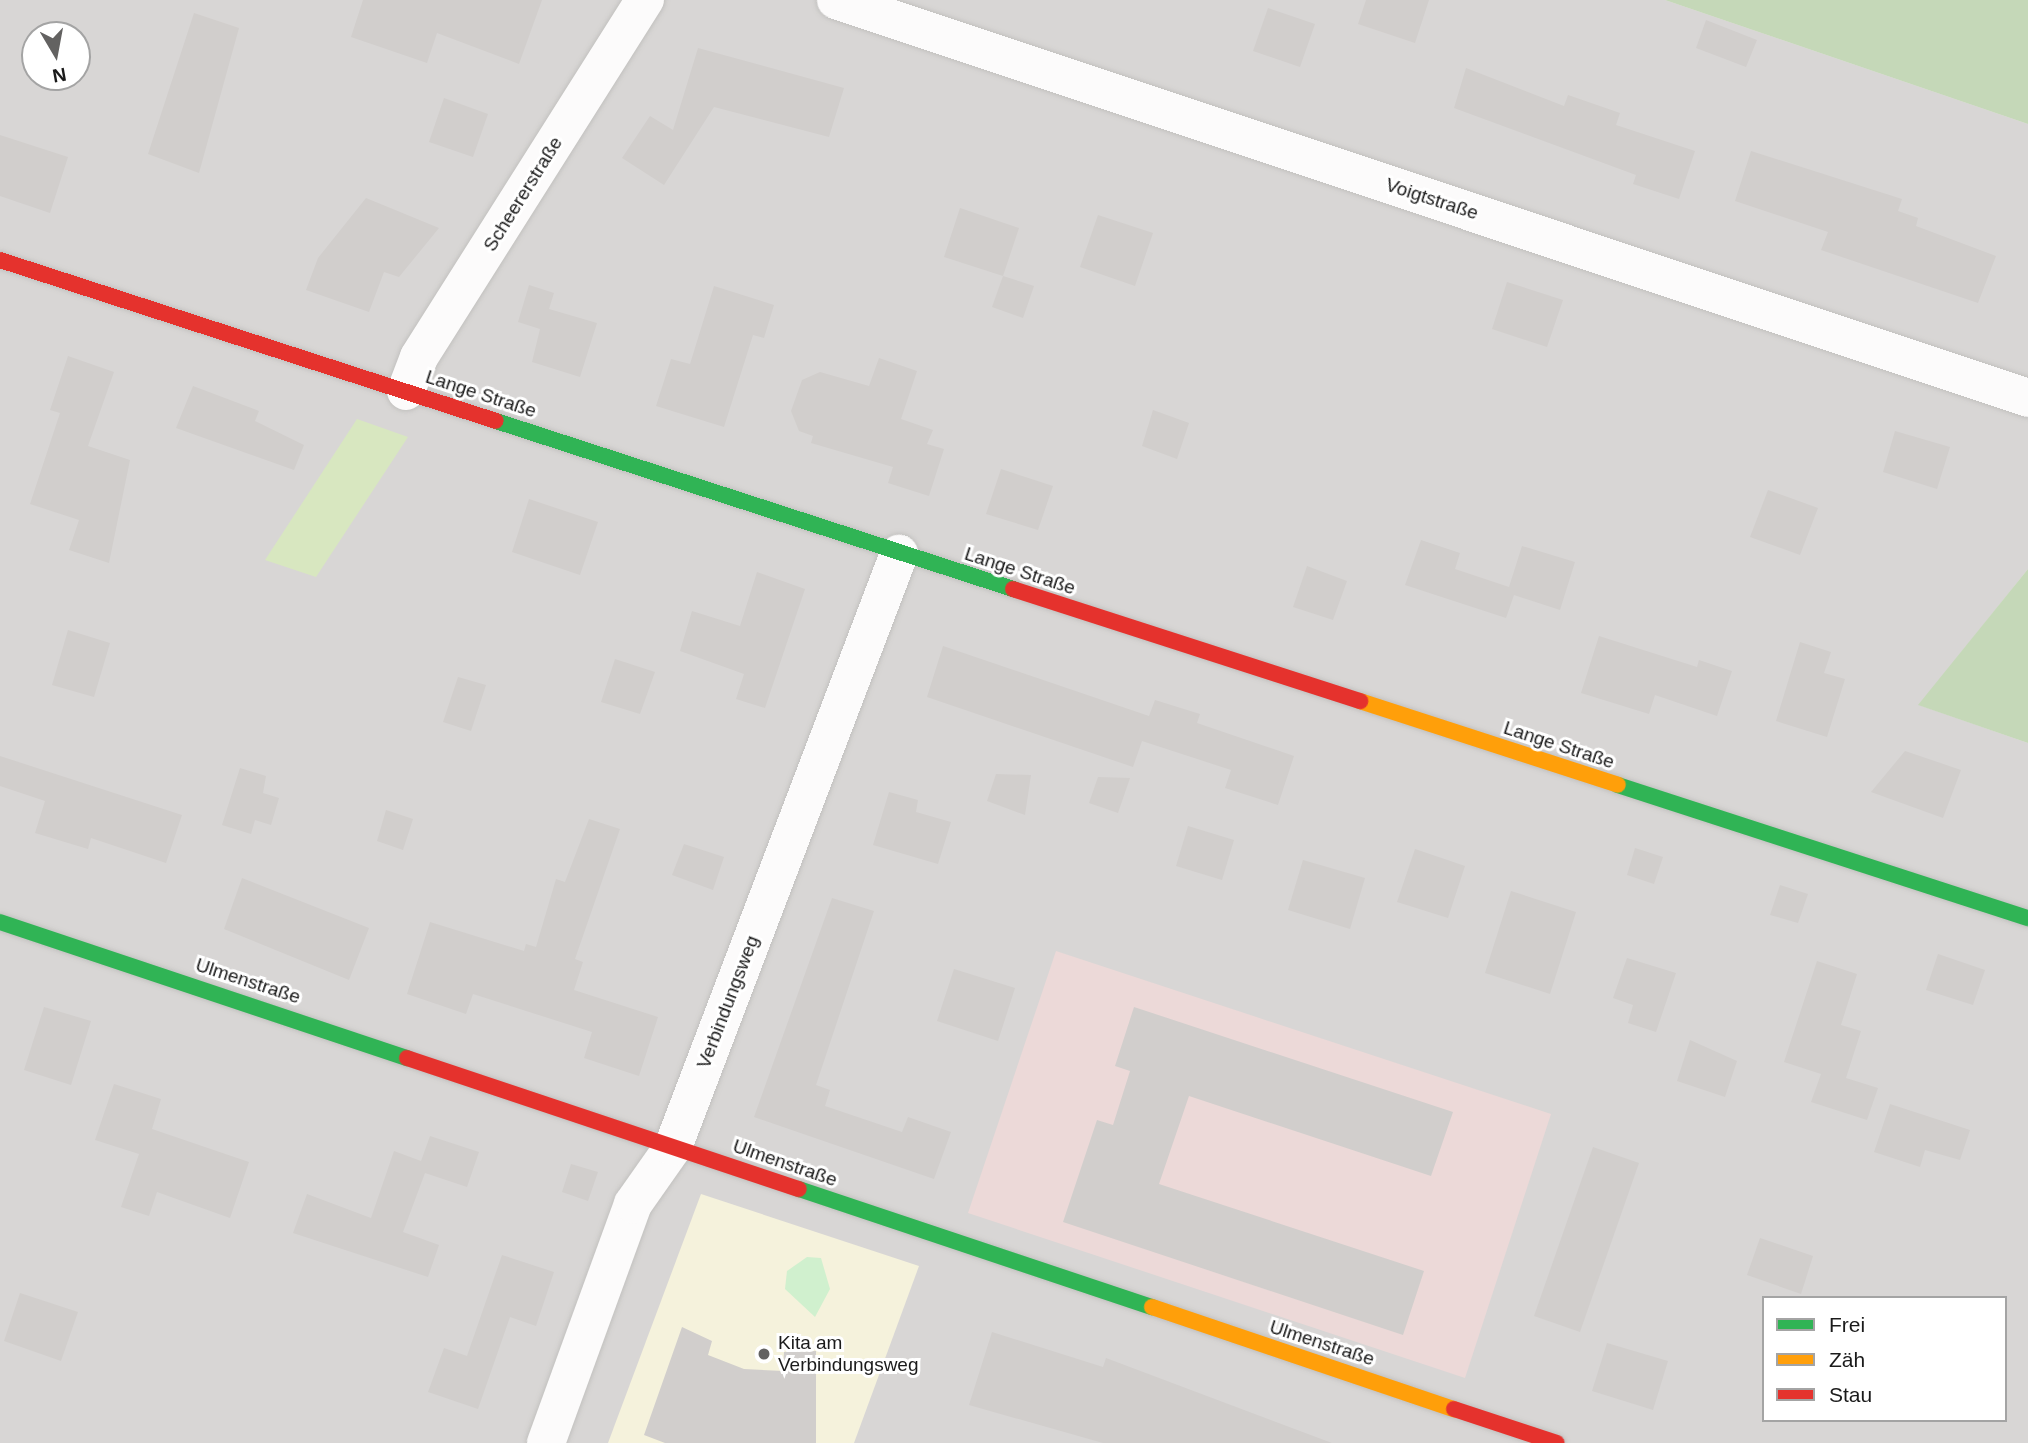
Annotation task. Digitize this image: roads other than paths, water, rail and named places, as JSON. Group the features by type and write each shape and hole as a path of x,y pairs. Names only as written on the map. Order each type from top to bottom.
{"street":[{"name":"Scheererstraße","path":"406,391 419,357 645,0"},
{"name":"Voigtstraße","path":"836,0 2028,398"},
{"name":"Lange Straße","path":"0,260 898,554 2028,918"},
{"name":"Verbindungsweg","path":"545,1443 633,1205 673,1147 898,554"},
{"name":"Ulmenstraße","path":"0,922 1557,1443"}],"place":[{"name":"Kita am Verbindungsweg","path":"764,1354"}]}
